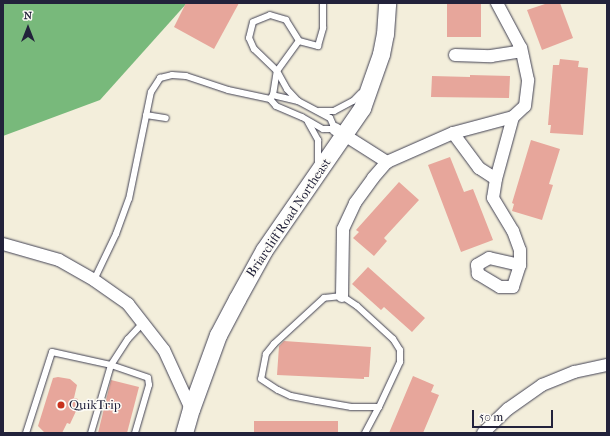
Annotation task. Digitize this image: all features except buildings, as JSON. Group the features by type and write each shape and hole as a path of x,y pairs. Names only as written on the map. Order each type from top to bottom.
{"main road":[{"name":"Briarcliff Road Northeast","path":"184,433 191,409 218,335 236,298 264,250 318,172 340,132 362,108 381,54 385,34 387,3"}],"street":[{"path":"342,296 343,229 355,203 387,162 453,133 513,117 525,106 528,80 521,48 497,3"},
{"path":"455,55 491,56 516,52 521,48"},
{"path":"513,117 496,179 493,198 513,232 520,250 520,265"},
{"path":"340,132 387,162"},
{"path":"453,133 479,168 496,179"},
{"path":"3,244 59,260 94,280 128,304 164,350 191,409"},
{"path":"483,433 508,409 542,385 574,372 607,365"}],"lane":[{"path":"323,3 323,28 318,46 299,41 286,20 270,15 253,22 249,38 254,49 277,71 287,89 298,101 330,118 340,132"},
{"path":"299,41 277,71 271,97 276,106 304,118 323,129 340,132"},
{"path":"94,280 116,234 129,199 151,92 160,78 172,75 186,76 228,90 298,101"},
{"path":"314,110 334,111 346,106 371,84"},
{"path":"146,115 166,118"},
{"path":"304,118 315,132 318,140 318,172"},
{"path":"364,433 379,407 400,362 400,350 393,339 342,296 324,298 274,344 266,354 261,378 291,396 351,407 379,407"},
{"path":"91,433 111,365 128,339 143,323"},
{"path":"26,433 52,352 111,365 148,378 149,385 135,433"}],"green space":[{"path":"3,3 187,3 100,100 3,136"}],"place":[{"name":"QuikTrip","path":"61,405"}]}
